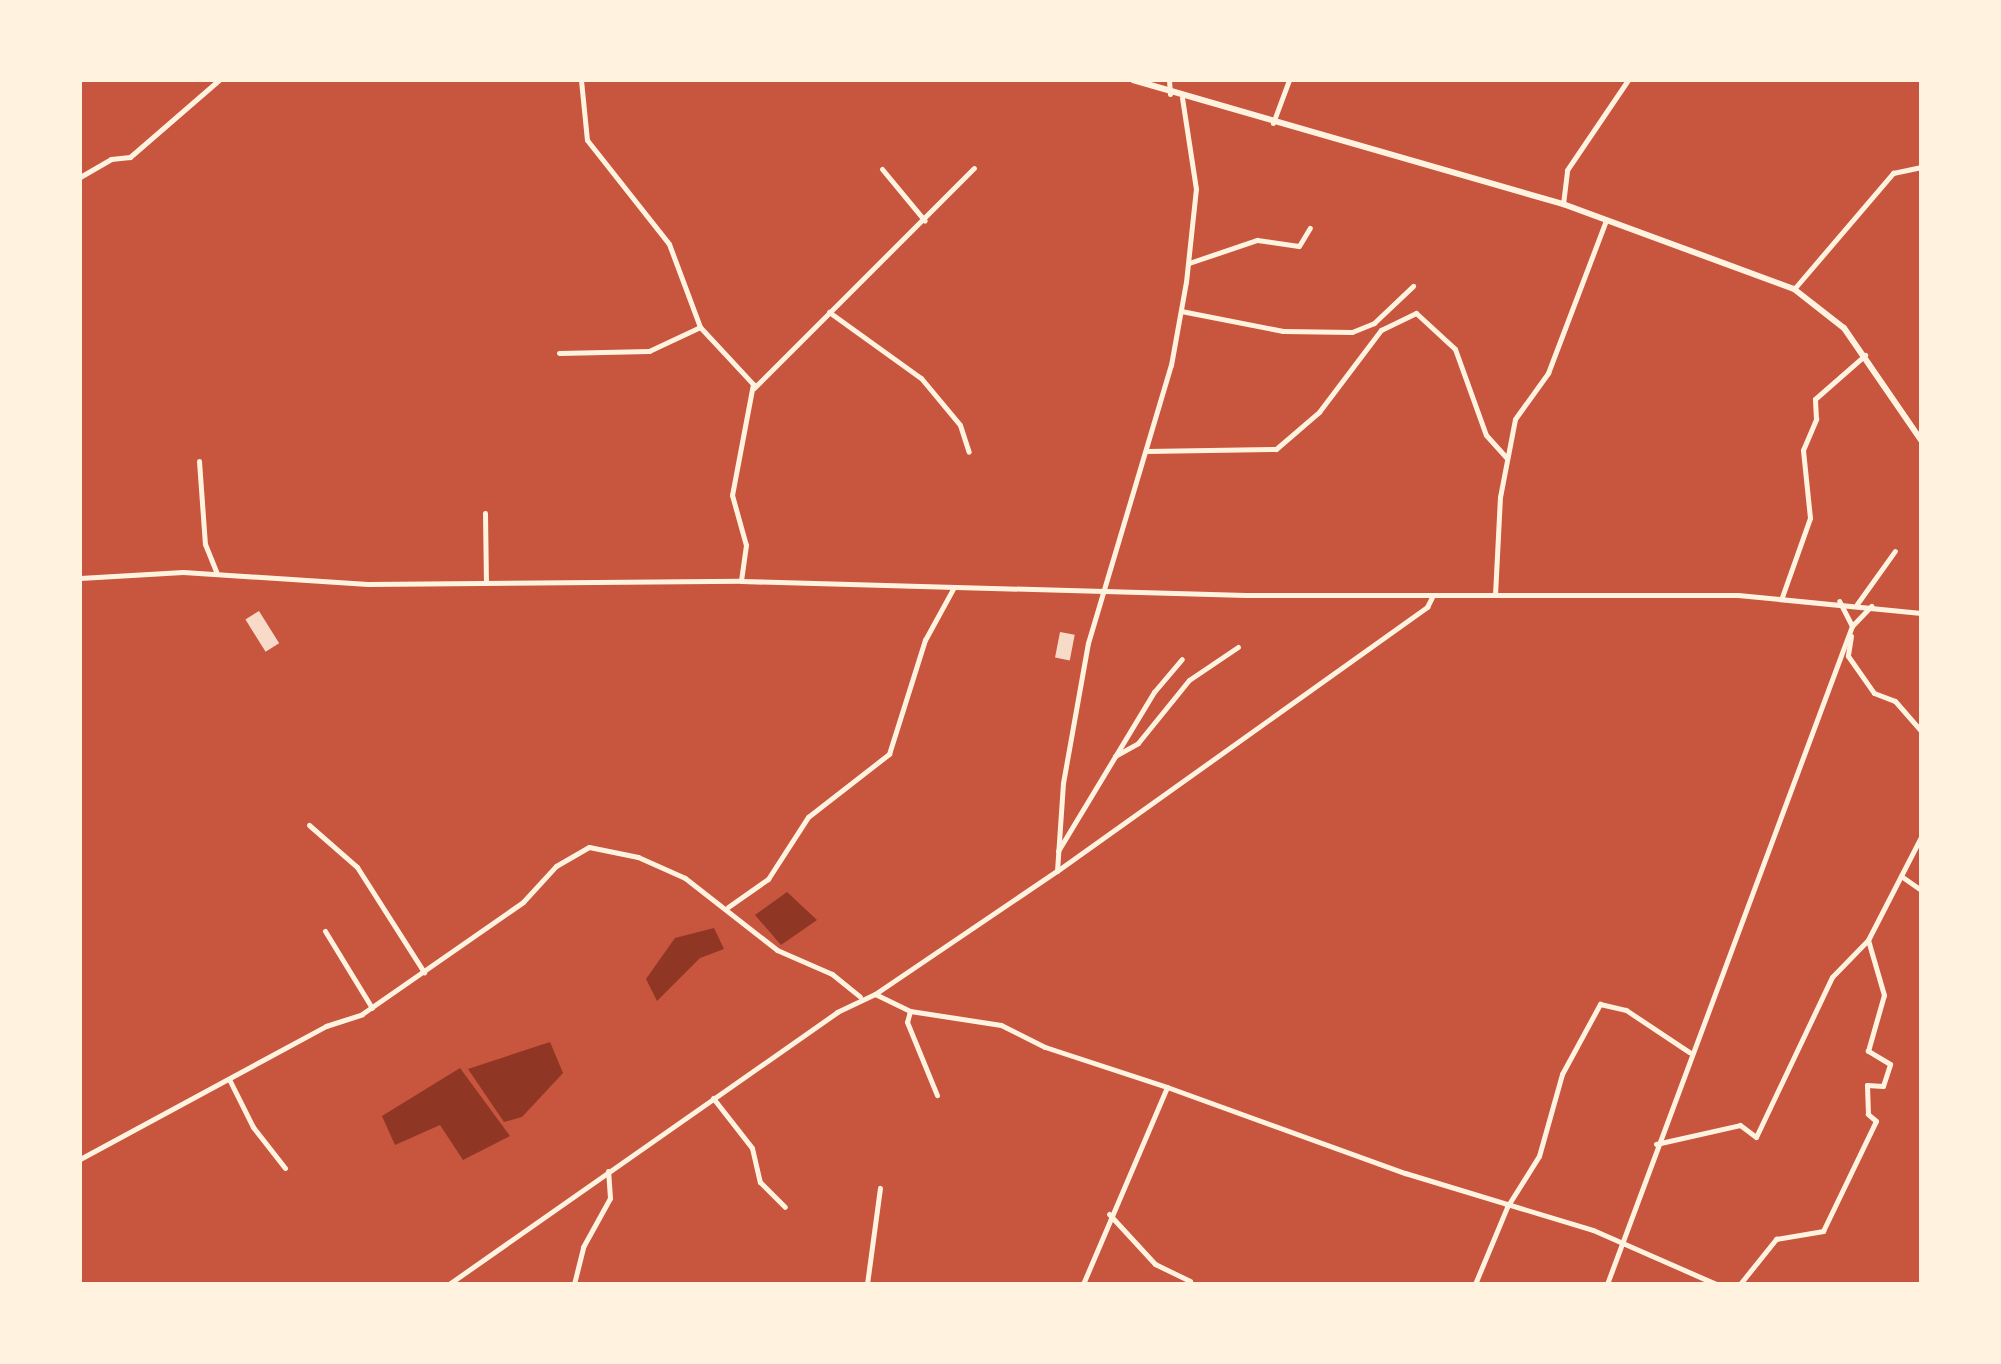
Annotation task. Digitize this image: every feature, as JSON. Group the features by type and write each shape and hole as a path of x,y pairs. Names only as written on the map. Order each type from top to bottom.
{"street":[{"path":"80,177 111,158 130,158 219,80"},
{"path":"581,80 587,140 669,244 700,327 754,388"},
{"path":"1133,80 1182,98 1563,204 1794,289 1831,314 1864,354 1921,440"},
{"path":"1169,80 1170,94"},
{"path":"1273,122 1289,80"},
{"path":"1563,204 1566,170 1628,80"},
{"path":"1057,871 1056,853 1100,590 1146,451 1188,264 1196,188 1182,98"},
{"path":"1794,289 1893,173 1921,166"},
{"path":"741,582 746,545 733,489 754,388 974,168"},
{"path":"882,169 925,220"},
{"path":"1495,595 1507,458 1520,408 1548,373 1606,220"},
{"path":"1188,264 1257,240 1298,246 1310,228"},
{"path":"1180,311 1282,331 1352,332 1374,323 1413,286"},
{"path":"829,312 921,378 960,425 969,452"},
{"path":"1146,451 1276,450 1319,412 1381,330 1416,313 1456,349 1486,435 1507,458"},
{"path":"560,353 649,351 700,327"},
{"path":"1782,597 1810,518 1803,450 1816,419 1815,400 1864,354"},
{"path":"199,461 204,544 217,573"},
{"path":"485,513 486,583"},
{"path":"1857,604 1895,551"},
{"path":"80,578 217,573 486,583 741,582 1432,596 1782,597 1921,614"},
{"path":"728,907 768,879 784,846 808,817 888,754 925,640 954,587"},
{"path":"449,1284 860,997 874,994 1057,871 1426,607 1432,596"},
{"path":"1839,601 1852,626 1848,656 1874,693 1894,701 1921,731"},
{"path":"1607,1284 1690,1052 1852,626 1871,606"},
{"path":"1114,756 1138,743 1189,680 1238,647"},
{"path":"1056,853 1114,756 1182,659"},
{"path":"310,824 357,867 424,972"},
{"path":"1656,1144 1740,1125 1756,1137 1838,966 1868,940 1921,837"},
{"path":"80,1159 372,1008 589,847 658,866 728,907 777,950 832,974 860,997"},
{"path":"1901,876 1921,890"},
{"path":"325,931 372,1008"},
{"path":"1740,1284 1776,1239 1823,1230 1876,1122 1868,1114 1867,1085 1883,1086 1890,1064 1868,1051 1884,995 1868,940"},
{"path":"874,994 910,1011 1001,1025 1045,1047 1620,1242 1716,1284"},
{"path":"1475,1284 1507,1206 1539,1156 1562,1074 1600,1004 1626,1010 1690,1052"},
{"path":"910,1011 907,1022 937,1095"},
{"path":"230,1079 253,1127 285,1168"},
{"path":"1083,1284 1109,1213 1167,1087"},
{"path":"713,1098 752,1148 760,1182 785,1207"},
{"path":"574,1284 583,1246 610,1198 608,1171"},
{"path":"867,1284 880,1188"},
{"path":"1109,1213 1154,1264 1190,1281"}],"shaded area":[{"path":"787,892 817,920 781,945 755,915"},
{"path":"714,928 724,949 700,958 657,1001 646,979 675,938"},
{"path":"550,1042 563,1073 522,1117 504,1122 468,1069"},
{"path":"460,1068 510,1136 463,1160 440,1125 395,1145 382,1116"}],"building":[{"path":"259,611 279,643 266,652 245,619"},
{"path":"1060,632 1075,635 1070,660 1055,658"}]}
